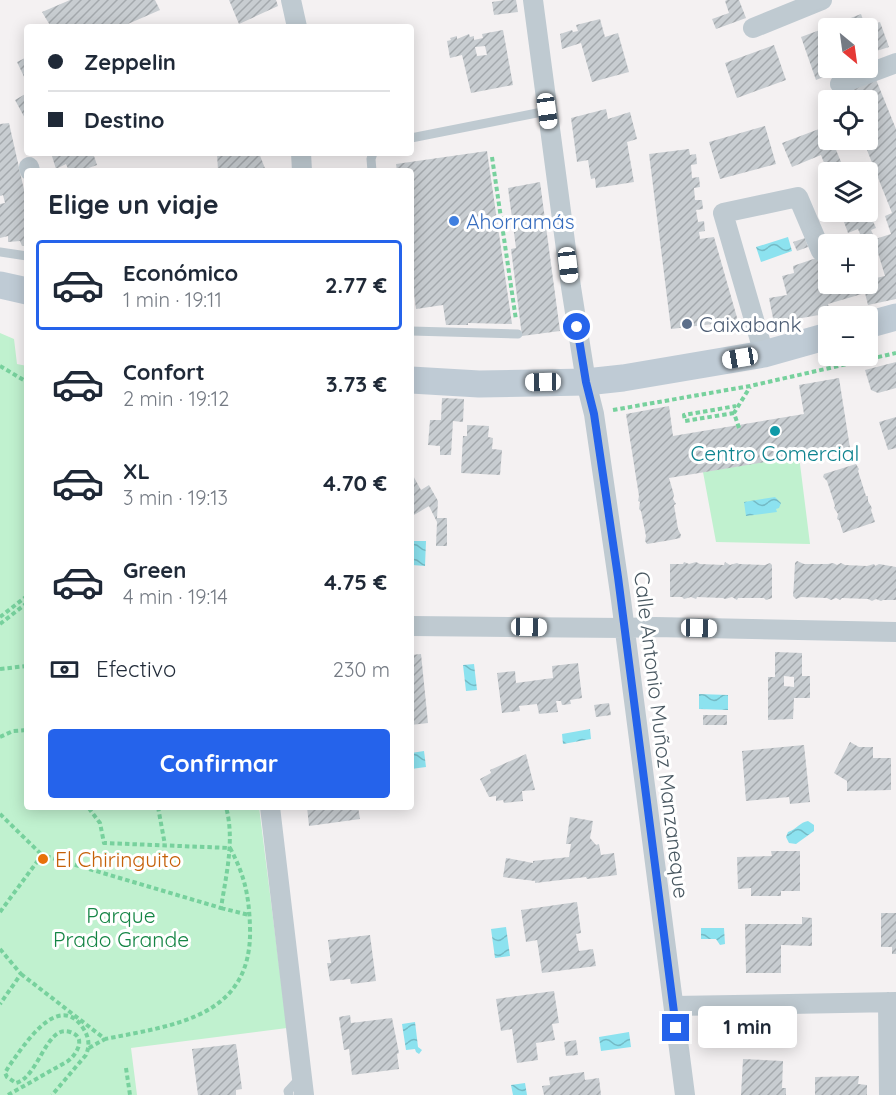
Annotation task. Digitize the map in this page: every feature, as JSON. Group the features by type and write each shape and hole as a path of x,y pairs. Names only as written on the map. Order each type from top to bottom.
{"main road":[{"path":"0,285 24,290"},
{"path":"878,322 896,317"},
{"path":"414,380 479,384 586,382 764,354 818,339"}],"street":[{"path":"291,0 296,24"},
{"name":"Calle Antonio Muñoz Manzaneque","path":"532,0 570,287 586,382 594,414 624,628 685,1095"},
{"path":"753,28 822,0"},
{"path":"840,84 896,63"},
{"path":"764,354 723,213 798,197 818,244"},
{"path":"414,626 655,627 896,632"},
{"path":"270,810 303,1085"},
{"path":"674,1006 892,1002 889,1095"}],"lane":[{"path":"414,137 547,111"},
{"path":"0,252 24,256"},
{"path":"414,331 518,334"},
{"path":"289,1095 288,1091 303,1085"}],"path":[{"path":"492,157 518,334"},
{"path":"594,414 750,386 896,353"},
{"path":"0,366 24,380"},
{"path":"739,428 735,413 750,386"},
{"path":"735,406 684,415 686,421 735,413"},
{"path":"0,617 24,598"},
{"path":"0,624 24,605"},
{"path":"0,669 24,666"},
{"path":"0,737 12,731 24,730"},
{"path":"90,810 100,823 104,843 230,848"},
{"path":"159,810 165,845"},
{"path":"221,908 230,848 227,810"},
{"path":"0,814 42,855 250,915"},
{"path":"89,1048 105,1039 170,1026 195,1017 218,1004 234,987 246,967 251,948 247,889 241,869 230,848"},
{"path":"0,912 42,855"},
{"path":"0,949 21,974 105,1039"},
{"path":"0,1004 21,974"},
{"path":"8,1095 68,1061 79,1048 80,1041 75,1034 60,1031 50,1041 28,1076 16,1083 6,1077 5,1073 9,1066 39,1027 55,1017 64,1016 73,1019 84,1030 89,1048 86,1055 52,1095"},
{"path":"126,1068 130,1095"}],"green space":[{"name":"Parque Prado Grande","path":"0,333 14,339 17,364 24,365 24,810 259,810 287,1028 131,1048 137,1095 0,1095"},
{"path":"799,456 810,544 716,542 703,472"}],"water":[{"path":"788,237 792,251 761,262 756,247"},
{"path":"775,497 781,503 776,509 777,512 746,516 744,502"},
{"path":"414,541 426,541 425,566 414,565"},
{"path":"474,664 477,690 466,691 463,665"},
{"path":"699,694 728,695 728,710 699,709"},
{"path":"590,729 591,739 563,744 562,734"},
{"path":"424,751 426,767 414,769 414,753"},
{"path":"808,821 814,825 814,831 796,844 789,843 786,837 788,832"},
{"path":"506,927 510,956 495,958 491,929"},
{"path":"701,928 724,928 725,944 720,945 716,939 701,939"},
{"path":"415,1022 418,1047 422,1050 419,1054 415,1049 406,1050 402,1024"},
{"path":"629,1032 631,1047 601,1051 599,1037"},
{"path":"525,1083 527,1095 513,1095 511,1085"}],"building":[{"path":"70,0 155,0 160,10 128,24 49,24 42,12"},
{"path":"229,0 276,0 278,6 239,24"},
{"path":"516,0 518,12 494,15 492,2"},
{"path":"739,0 746,18 716,29 712,19 729,13 725,1"},
{"path":"861,14 862,18 851,18"},
{"path":"600,19 605,37 618,33 629,72 592,82 581,43 562,49 560,34 572,30 573,32 578,31 576,25"},
{"path":"880,22 889,47 878,50 878,23"},
{"path":"503,30 513,85 471,93 462,55 450,58 447,41 451,40 450,38 457,36 457,39 469,34 470,37 474,36 474,40 483,38 482,34","holes":["485,46 487,55 477,56 475,47"]},
{"path":"818,31 818,78 821,78 816,80 801,37"},
{"path":"774,45 786,80 737,98 725,63"},
{"path":"24,58 24,77 17,62"},
{"path":"875,78 896,129 896,299 868,305 865,294 878,294 878,278 885,276 878,253 878,238 891,234 885,216 892,213 878,178 878,162 872,162 867,150 878,150 878,90 844,89"},
{"path":"24,95 24,116 15,100"},
{"path":"606,109 608,119 630,112 637,139 627,142 634,182 596,188 595,178 591,179 588,160 577,162 571,118"},
{"path":"9,123 24,190 24,246 22,246 20,241 8,242 8,236 0,238 0,204 5,203 3,195 0,196 0,124"},
{"path":"765,126 776,164 720,179 709,142"},
{"path":"818,129 818,150 836,150 841,162 824,162 821,155 792,167 782,143"},
{"path":"689,149 690,155 696,154 697,164 691,165 692,178 699,177 700,187 694,188 695,200 702,200 703,209 696,210 698,222 704,221 705,231 699,232 700,239 714,237 738,321 671,329 649,154"},
{"name":"Ahorramás","path":"487,151 512,324 446,325 443,305 416,309 414,168 397,168 396,164"},
{"path":"52,156 94,156 97,165 88,168 68,168 66,164 56,168"},
{"path":"217,156 260,156 265,168 218,168"},
{"path":"540,182 560,331 522,336 511,249 516,248 508,188"},
{"path":"844,222 873,222 876,228 871,230 873,234 860,234 858,229 848,233"},
{"path":"805,238 808,247 797,251 793,242"},
{"path":"818,257 818,294 862,294 828,304 828,306 818,306 818,315 774,323 769,298 787,295 782,276 794,273 793,266"},
{"path":"896,362 896,388 878,393 871,390 865,370"},
{"name":"Centro Comercial","path":"839,378 850,448 669,478 676,504 674,505 680,538 647,544 639,509 640,502 638,501 626,414 669,406 673,436 804,414 799,385"},
{"path":"442,398 464,399 463,422 453,421 451,455 440,455 440,446 428,445 430,420 441,420"},
{"path":"896,417 896,448 888,450 879,422"},
{"path":"467,425 489,426 488,437 493,438 492,449 502,450 500,475 461,473 463,436 467,436"},
{"path":"856,464 875,522 843,533 827,481 823,477 824,474"},
{"path":"414,477 421,490 429,485 438,501 437,518 447,518 447,546 436,546 437,522 429,506 414,515"},
{"path":"797,561 804,564 833,563 837,565 841,563 867,566 874,564 875,566 879,564 896,567 896,600 876,599 872,601 842,598 840,600 836,598 831,600 801,597 796,599 793,596"},
{"path":"684,562 724,565 725,562 730,565 770,563 772,565 772,598 766,600 764,598 738,598 737,600 732,597 684,599 670,597 670,564 683,564"},
{"path":"775,652 802,653 802,676 810,676 810,698 794,698 793,719 768,720 768,677 775,677","holes":["784,676 794,677 794,687 784,686"]},
{"path":"421,654 428,723 414,725 414,655"},
{"path":"578,663 582,698 570,700 571,704 562,705 561,701 556,701 558,712 539,714 537,704 519,706 520,711 502,713 497,673 515,671 516,683 553,678 552,666"},
{"path":"609,703 611,715 596,717 594,705"},
{"path":"703,715 727,715 727,725 703,725"},
{"path":"850,742 859,747 873,747 873,758 891,758 891,790 847,791 847,781 834,773"},
{"path":"804,745 810,802 790,804 789,797 746,801 742,751"},
{"path":"526,754 535,790 522,791 523,801 504,803 503,800 496,801 496,796 489,797 480,779 491,773 490,770"},
{"path":"307,810 358,810 360,819 309,826"},
{"path":"570,817 593,821 590,838 596,845 599,844 601,855 614,853 617,875 535,883 535,881 503,877 506,858 533,863 533,861 569,857 571,844 566,844"},
{"path":"771,851 800,851 800,891 781,891 781,896 751,896 751,888 738,889 737,857 772,856"},
{"path":"577,902 581,933 576,934 579,951 593,949 596,966 542,973 537,940 526,942 521,910"},
{"path":"881,913 896,913 896,954 892,954 892,947 881,947"},
{"path":"802,917 812,918 812,946 781,945 781,973 746,973 745,924 802,924"},
{"path":"370,935 376,981 351,984 350,979 330,981 327,963 331,963 328,940"},
{"path":"554,991 559,1023 552,1024 555,1040 536,1043 538,1060 517,1063 512,1029 501,1031 496,999"},
{"path":"350,1015 351,1023 392,1018 399,1053 397,1054 399,1069 352,1075 349,1049 344,1050 339,1017"},
{"path":"576,1040 578,1055 566,1056 564,1042"},
{"path":"236,1044 242,1089 236,1090 236,1095 198,1095 192,1049"},
{"path":"743,1059 783,1061 782,1088 786,1088 786,1095 741,1095"},
{"path":"584,1072 585,1080 599,1078 601,1095 544,1095 542,1086 550,1085 549,1077"},
{"path":"859,1076 858,1084 867,1085 867,1095 815,1095 815,1077"}],"place":[{"name":"Ahorramás","path":"454,221"},
{"name":"Caixabank","path":"687,324"},
{"name":"Centro Comercial","path":"775,431"},
{"name":"El Chiringuito","path":"43,859"}],"route":[{"path":"577,327 594,414 618,577 676,1028"}]}
